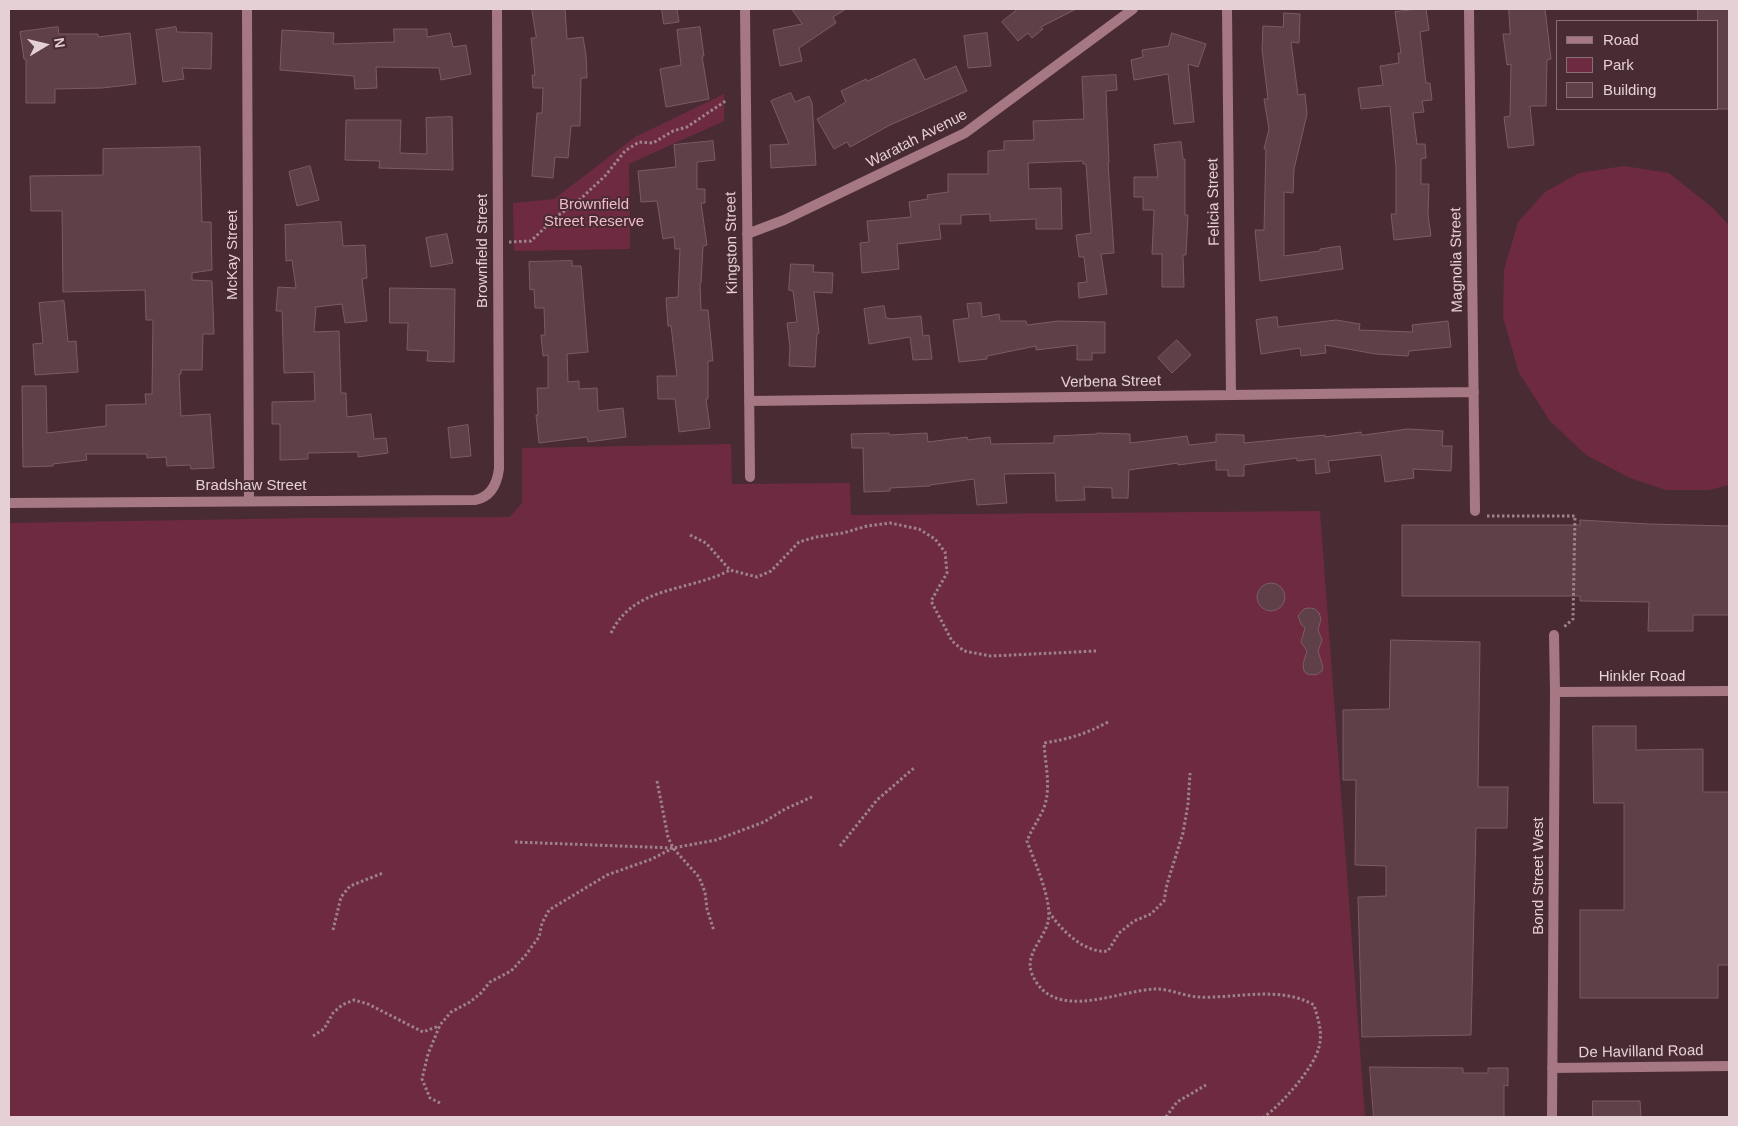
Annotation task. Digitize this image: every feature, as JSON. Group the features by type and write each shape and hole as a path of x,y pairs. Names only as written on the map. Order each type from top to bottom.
{"street":[{"name":"McKay Street","path":"247,9 248,501"},
{"name":"Brownfield Street","path":"491,492 498,477 499,469 497,9"},
{"name":"Kingston Street","path":"745,9 750,477"},
{"name":"Waratah Avenue","path":"747,234 784,220 965,133 1134,9"},
{"name":"Felicia Street","path":"1227,9 1231,395"},
{"name":"Magnolia Street","path":"1469,9 1474,392 1479,514"},
{"name":"Verbena Street","path":"749,401 1474,392"},
{"name":"Bradshaw Street","path":"9,503 475,500 486,497 491,492"},
{"name":"Bond Street West","path":"1552,1117 1554,635"},
{"name":"Hinkler Road","path":"1555,692 1729,691"},
{"name":"De Havilland Road","path":"1552,1068 1729,1066"}],"path":[{"path":"498,242 530,241 557,216 575,204 605,176 625,151 639,142 653,143 673,131 687,127 727,100"},
{"path":"1479,514 1575,516 1573,619 1554,635"},
{"path":"690,535 706,543 730,570 757,577 771,571 799,542 867,526 890,523 919,529 935,539 945,552 947,573 931,601 952,641 964,651 991,656 1096,651"},
{"path":"611,633 617,620 634,605 653,595 717,577 730,570"},
{"path":"1108,722 1089,733 1044,743 1048,789 1044,808 1033,826 1027,841 1041,875 1049,911 1048,922 1031,957 1031,972 1037,984 1048,996 1064,1000 1092,1001 1158,989 1196,997 1276,994 1301,998 1314,1005 1320,1027 1319,1047 1308,1070 1272,1112 1264,1117"},
{"path":"840,846 877,800 914,768"},
{"path":"1049,911 1057,923 1069,934 1098,952 1108,951 1120,933 1134,921 1151,914 1164,901 1167,884 1183,833 1188,804 1190,774"},
{"path":"656,781 668,837 673,848 698,877 705,892 707,909 714,931"},
{"path":"515,842 673,848 716,840 764,822 784,809 812,797"},
{"path":"440,1103 430,1098 422,1079 428,1054 440,1025 451,1012 481,994 490,982 511,971 539,937 542,923 549,910 607,875 652,859 673,848"},
{"path":"333,930 340,897 350,886 383,873"},
{"path":"314,1036 324,1028 342,1005 354,1000 368,1004 423,1032 440,1025"},
{"path":"1166,1117 1177,1102 1206,1085"}],"green space":[{"name":"Brownfield Street Reserve","path":"724,94 724,121 629,164 630,249 514,251 513,203 554,199 635,137"},
{"path":"1624,166 1669,173 1713,208 1729,225 1729,485 1709,490 1666,490 1630,478 1586,455 1550,421 1519,373 1503,317 1504,270 1518,222 1545,192 1579,173"},
{"path":"731,444 732,484 850,483 851,515 1320,511 1365,1117 9,1117 9,523 510,517 522,503 522,448"}],"building":[{"path":"532,9 565,9 567,39 583,37 586,55 587,78 581,78 580,126 571,126 568,158 555,157 553,178 532,176 537,113 542,113 543,88 533,88 532,75 535,75 531,38 536,38"},
{"path":"662,9 677,9 679,22 664,24"},
{"path":"792,9 846,9 833,17 836,23 799,48 802,61 780,66 773,30 802,24"},
{"path":"1018,9 1076,9 1041,27 1043,29 1032,38 1028,33 1018,41 1002,22"},
{"path":"1426,9 1429,30 1420,32 1426,83 1430,83 1432,100 1422,101 1424,112 1413,113 1417,144 1425,144 1426,158 1421,159 1421,184 1429,184 1428,215 1431,236 1394,240 1391,214 1396,214 1396,167 1390,106 1361,109 1358,88 1383,85 1380,66 1399,63 1398,53 1401,53 1395,12"},
{"path":"1509,9 1545,9 1551,59 1547,60 1546,106 1530,106 1534,145 1508,148 1504,117 1510,116 1511,64 1507,65 1503,34 1510,34"},
{"path":"1698,9 1729,9 1729,109 1718,109 1718,20 1698,20"},
{"path":"1284,13 1300,14 1299,43 1291,42 1298,95 1305,94 1307,114 1294,169 1293,193 1284,192 1284,256 1340,246 1343,269 1260,281 1255,230 1264,230 1266,149 1264,149 1269,129 1264,99 1268,99 1262,49 1263,26 1283,27"},
{"path":"58,27 59,34 98,34 98,37 130,33 136,84 102,88 55,89 55,103 26,103 26,59 24,59 20,32"},
{"path":"176,27 177,32 212,33 211,69 182,68 184,79 163,82 156,30"},
{"path":"700,27 704,56 702,56 709,99 666,107 660,69 681,65 677,30"},
{"path":"394,29 427,29 427,37 450,33 453,47 466,45 471,74 441,80 439,68 376,67 377,88 355,89 354,76 280,70 282,30 334,33 333,44 394,42"},
{"path":"987,33 991,66 968,68 964,36"},
{"path":"1172,33 1206,44 1198,67 1188,64 1194,122 1174,124 1168,74 1134,80 1131,60 1143,57 1142,50 1168,46"},
{"path":"915,59 925,80 956,66 967,91 890,125 850,147 847,142 834,149 817,119 846,102 841,91"},
{"path":"1116,75 1117,90 1106,91 1108,163 1114,253 1101,254 1107,294 1079,298 1078,283 1087,282 1084,257 1079,257 1076,235 1091,233 1086,164 1083,164 1083,161 1028,163 1029,189 1061,188 1062,229 1036,229 1036,219 990,221 990,214 961,215 961,224 939,224 941,239 897,244 899,269 862,273 860,243 869,242 867,221 911,217 909,202 928,199 927,195 948,192 948,174 988,174 988,151 1004,150 1004,141 1034,140 1033,121 1084,119 1082,77"},
{"path":"791,93 795,102 809,96 812,103 816,165 771,168 770,145 789,144 771,101"},
{"path":"452,117 453,170 379,168 380,161 345,160 346,120 401,120 400,153 427,154 426,118"},
{"path":"713,141 715,160 697,162 697,189 705,189 705,203 701,203 707,245 703,246 700,283 701,310 708,310 713,361 708,361 708,399 706,399 710,428 679,432 675,399 658,399 657,376 677,376 671,326 668,326 666,298 678,297 680,249 675,249 674,237 663,239 657,201 641,202 638,171 676,167 674,145"},
{"path":"1181,142 1183,159 1185,159 1185,215 1188,215 1186,255 1183,255 1184,287 1162,287 1162,254 1152,254 1154,210 1143,210 1143,197 1134,197 1134,177 1158,177 1154,145"},
{"path":"200,147 202,222 211,222 212,270 192,273 192,280 212,281 214,334 203,334 202,370 181,370 181,374 179,374 181,416 210,414 214,468 191,469 190,465 167,466 166,457 147,458 147,454 86,454 87,460 53,464 53,466 23,467 22,386 46,386 47,433 106,426 106,405 146,404 145,394 152,394 153,320 146,320 145,290 63,292 62,211 31,211 30,176 103,175 103,149"},
{"path":"310,166 319,200 297,206 289,172"},
{"path":"341,222 343,246 365,245 367,278 362,279 367,321 345,323 342,304 316,307 314,332 339,331 341,393 346,393 347,417 371,414 374,439 386,438 388,453 358,457 358,452 308,453 308,459 280,460 280,424 272,424 272,402 315,401 314,372 284,373 282,311 276,311 278,287 296,288 292,260 286,261 285,225"},
{"path":"447,234 453,263 431,267 426,238"},
{"path":"572,261 572,266 581,266 588,352 567,354 568,382 579,381 579,389 597,388 598,411 623,408 626,437 588,442 587,437 539,443 536,415 538,415 537,388 548,388 548,355 543,356 541,335 545,335 544,308 535,308 534,289 530,290 529,262"},
{"path":"791,264 814,265 813,272 833,273 832,293 814,292 819,333 817,334 815,367 789,366 790,347 787,323 797,322 793,291 789,290"},
{"path":"390,288 455,289 454,362 427,361 428,351 407,350 408,323 390,323"},
{"path":"64,301 68,342 76,341 78,372 35,375 33,344 43,343 39,303"},
{"path":"981,303 982,317 999,314 1000,321 1026,321 1027,325 1058,321 1105,322 1105,353 1092,353 1092,360 1077,360 1077,345 1036,350 1036,346 987,356 987,359 959,362 953,320 969,318 967,304"},
{"path":"884,306 886,318 889,319 921,316 923,336 929,335 932,359 913,360 910,337 869,344 864,309"},
{"path":"1277,317 1278,327 1336,320 1360,324 1359,330 1413,332 1412,325 1448,321 1451,347 1409,351 1408,356 1376,354 1325,345 1326,353 1301,356 1300,348 1261,354 1256,320"},
{"path":"1177,340 1191,355 1172,373 1158,358"},
{"path":"468,425 471,456 451,458 448,428"},
{"path":"1408,429 1443,431 1442,446 1452,446 1451,471 1413,469 1414,478 1385,482 1381,455 1328,461 1330,472 1316,474 1315,459 1297,461 1297,458 1244,465 1244,476 1228,476 1228,470 1216,470 1216,460 1129,470 1128,498 1112,498 1112,488 1084,487 1085,500 1056,501 1055,473 1004,474 1007,503 977,505 974,479 930,486 890,488 890,491 864,492 863,448 852,448 851,434 927,433 928,442 967,437 968,440 990,437 991,444 1054,443 1054,436 1097,433 1130,434 1130,443 1187,436 1189,445 1216,442 1216,434 1244,435 1244,443 1325,435 1325,437 1361,432 1362,435"},
{"path":"1580,520 1729,526 1729,615 1693,615 1693,631 1648,631 1649,602 1580,601 1580,596 1402,596 1402,525 1580,525"},
{"path":"1271,583 1281,587 1285,597 1281,607 1271,611 1261,607 1257,597 1261,587"},
{"path":"1304,609 1315,609 1319,613 1321,619 1318,630 1322,640 1318,651 1323,667 1322,671 1316,675 1307,674 1304,671 1303,664 1307,651 1301,642 1305,628 1298,616"},
{"path":"1391,640 1480,642 1478,787 1508,787 1507,828 1476,828 1471,1035 1362,1037 1358,897 1386,896 1386,866 1355,865 1356,780 1343,780 1343,710 1389,709"},
{"path":"1593,726 1636,726 1636,750 1703,749 1703,792 1729,792 1729,965 1718,965 1718,998 1580,998 1580,910 1624,910 1624,803 1594,803"},
{"path":"1370,1067 1463,1068 1463,1073 1488,1073 1488,1068 1508,1068 1508,1086 1504,1085 1504,1117 1374,1117"},
{"path":"1593,1101 1640,1101 1641,1117 1593,1117"}]}
